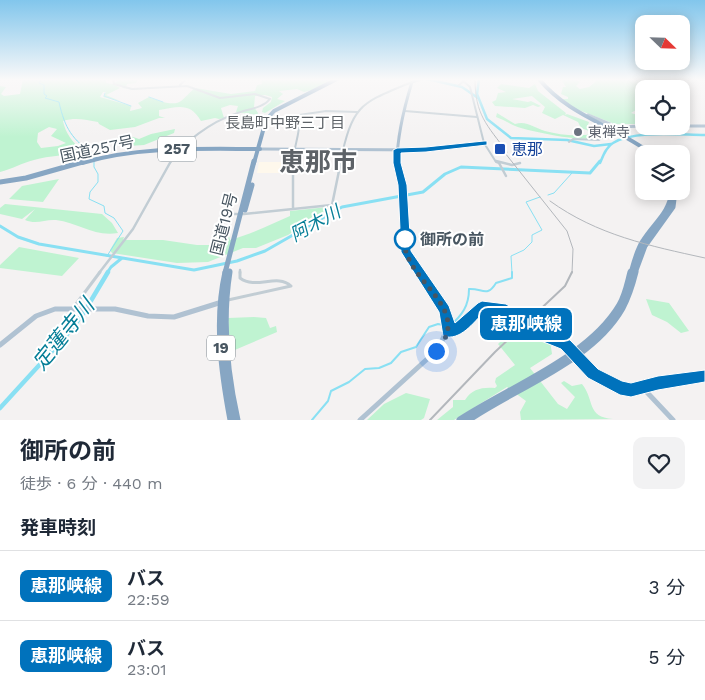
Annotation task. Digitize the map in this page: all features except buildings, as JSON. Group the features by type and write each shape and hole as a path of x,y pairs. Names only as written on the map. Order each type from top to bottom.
{"highway":[{"path":"268,120 275,112 297,99"},
{"path":"554,99 638,145"},
{"name":"国道19号","path":"232,420 221,350 226,275 268,120"},
{"name":"国道257号","path":"0,182 26,178 94,160 170,149 259,149"},
{"path":"460,420 481,404 569,354 594,334 613,314 623,298 644,244 672,210 673,200"},
{"path":"468,420 501,398 572,357 603,332 617,316 627,300 644,244"},
{"name":"国道19号","path":"224,301 224,337 236,420"}],"main road":[{"path":"360,420 436,351 443,343 448,328 445,310 406,252 397,150 408,99"},
{"path":"560,99 586,115 617,127 635,126"},
{"path":"690,126 705,126"},
{"path":"259,149 426,150 484,143"},
{"path":"0,345 41,313 55,309 124,310 152,317 174,317 224,301"},
{"path":"448,328 457,330 482,307 502,308 545,337 561,342 569,347 593,374 616,386 631,390 680,380 705,378"},
{"path":"642,387 673,420"}],"street":[{"path":"72,309 135,225 170,161 196,135 232,115 266,104 269,99"},
{"path":"224,214 242,214 332,204 353,119 357,112 375,99"},
{"path":"472,99 484,143 506,175"},
{"path":"252,122 326,111 357,112"},
{"path":"405,111 477,117"},
{"path":"293,209 294,149 300,121 299,114"},
{"path":"569,142 572,140 600,140 617,127"},
{"path":"499,164 512,165 520,163"},
{"path":"224,301 247,294 290,286 285,280 258,284 245,282 240,278 240,270"}],"shaded area":[{"path":"259,162 291,162 292,168 282,168 281,173 257,173"}],"green space":[{"path":"0,99 106,99 131,106 130,111 142,108 138,103 146,99 178,103 184,99 255,99 254,107 258,113 257,115 236,112 238,106 230,105 221,108 224,118 201,121 188,108 178,107 159,110 159,116 165,118 159,118 135,127 110,130 98,122 77,119 63,121 69,136 81,149 34,160 0,172","holes":["49,127 57,129 51,136 66,143 41,148 37,142 38,133"]},
{"path":"272,99 285,101 265,113 262,112 263,108 271,102"},
{"path":"512,99 531,101 541,106 533,105 525,108 495,106 492,102 496,100 515,99"},
{"path":"535,99 548,99 566,113 565,115 567,114 589,122 588,125 601,133 599,138 571,138 540,133 518,127 496,117 497,113 515,124 527,124 557,134 592,134 592,132 581,128 578,122 563,115 555,119 542,113 545,107"},
{"path":"560,99 635,99 635,111 631,113 635,114 635,124 615,124 576,109"},
{"path":"175,129 174,133 144,145 129,146 128,143 118,144 114,139 127,135 139,139 151,134"},
{"path":"59,179 43,202 9,199 22,186"},
{"path":"5,204 102,214 112,223 118,233 101,233 56,220 33,222 25,220 35,209 22,219 0,214 0,208"},
{"path":"328,207 329,209 298,225 297,229 288,235 256,248 243,248 208,262 177,263 112,253 110,250 117,238 124,237 123,240 163,240 197,245 214,245 216,236 229,236 230,240 238,238 290,216 290,211"},
{"path":"19,247 79,258 62,276 0,268 0,265"},
{"path":"646,299 669,303 689,331 681,333 667,322 652,315"},
{"path":"228,318 266,318 270,328 276,326 277,332 230,352"},
{"path":"519,323 550,341 552,354 530,368 558,404 567,409 575,397 561,383 564,381 572,386 582,384 595,411 604,418 613,419 521,420 520,412 526,401 507,387 454,420 437,420 453,407 453,400 465,400 471,393 478,390 495,388 497,386 496,378 515,365 498,344 509,333 510,327 519,329 521,327"},
{"path":"406,393 430,399 424,418 421,420 367,420 384,404"}],"waterway":[{"path":"47,99 59,102 70,133 94,155 94,167 98,174 98,182 90,192 89,199 104,206 105,213 114,218 123,231 107,256"},
{"path":"111,99 131,106"},
{"path":"153,99 163,102"},
{"path":"479,99 487,119 511,138 567,140 594,146 611,144"},
{"name":"阿木川","path":"600,163 608,147 622,139 633,136 658,134 705,135"},
{"name":"阿木川","path":"0,226 18,237 39,244 194,270 237,261 265,251 342,207 423,192 445,174 461,167 590,173 600,161"},
{"path":"548,195 554,193 572,173"},
{"path":"512,273 511,256 524,250 532,242 532,235 542,230 526,202 540,197"},
{"name":"定蓮寺川","path":"107,273 122,258"},
{"name":"定蓮寺川","path":"0,408 64,338 83,314 108,272"},
{"path":"450,326 464,310 468,300 469,289 490,290 496,283 512,278 512,273"},
{"path":"312,420 328,401 331,391 349,382 365,369 379,368 391,363 401,352 416,347 429,327 438,324 443,325"}],"railway":[{"path":"477,99 480,111 488,127 507,152"},
{"path":"501,148 567,231 573,249 572,273"},
{"path":"550,201 586,223 624,238 705,258"},
{"path":"430,420 495,352 565,286 572,272"}],"bus line":[{"name":"恵那峡線","path":"484,143 426,150 397,150 398,173 402,185 406,252 445,310 449,324 448,332 457,330 482,307 502,308 545,337 566,344 593,374 620,388 631,390 658,383 705,377"}],"place":[{"name":"東禅寺","path":"578,132"},
{"name":"恵那","path":"500,149"},
{"name":"御所の前","path":"405,239"}],"district":[{"name":"長島町中野三丁目","path":"285,123"},
{"name":"恵那市","path":"318,162"}],"route":[{"path":"405,239 405,236 406,252 445,310 449,324 446,338 436,351"}]}
